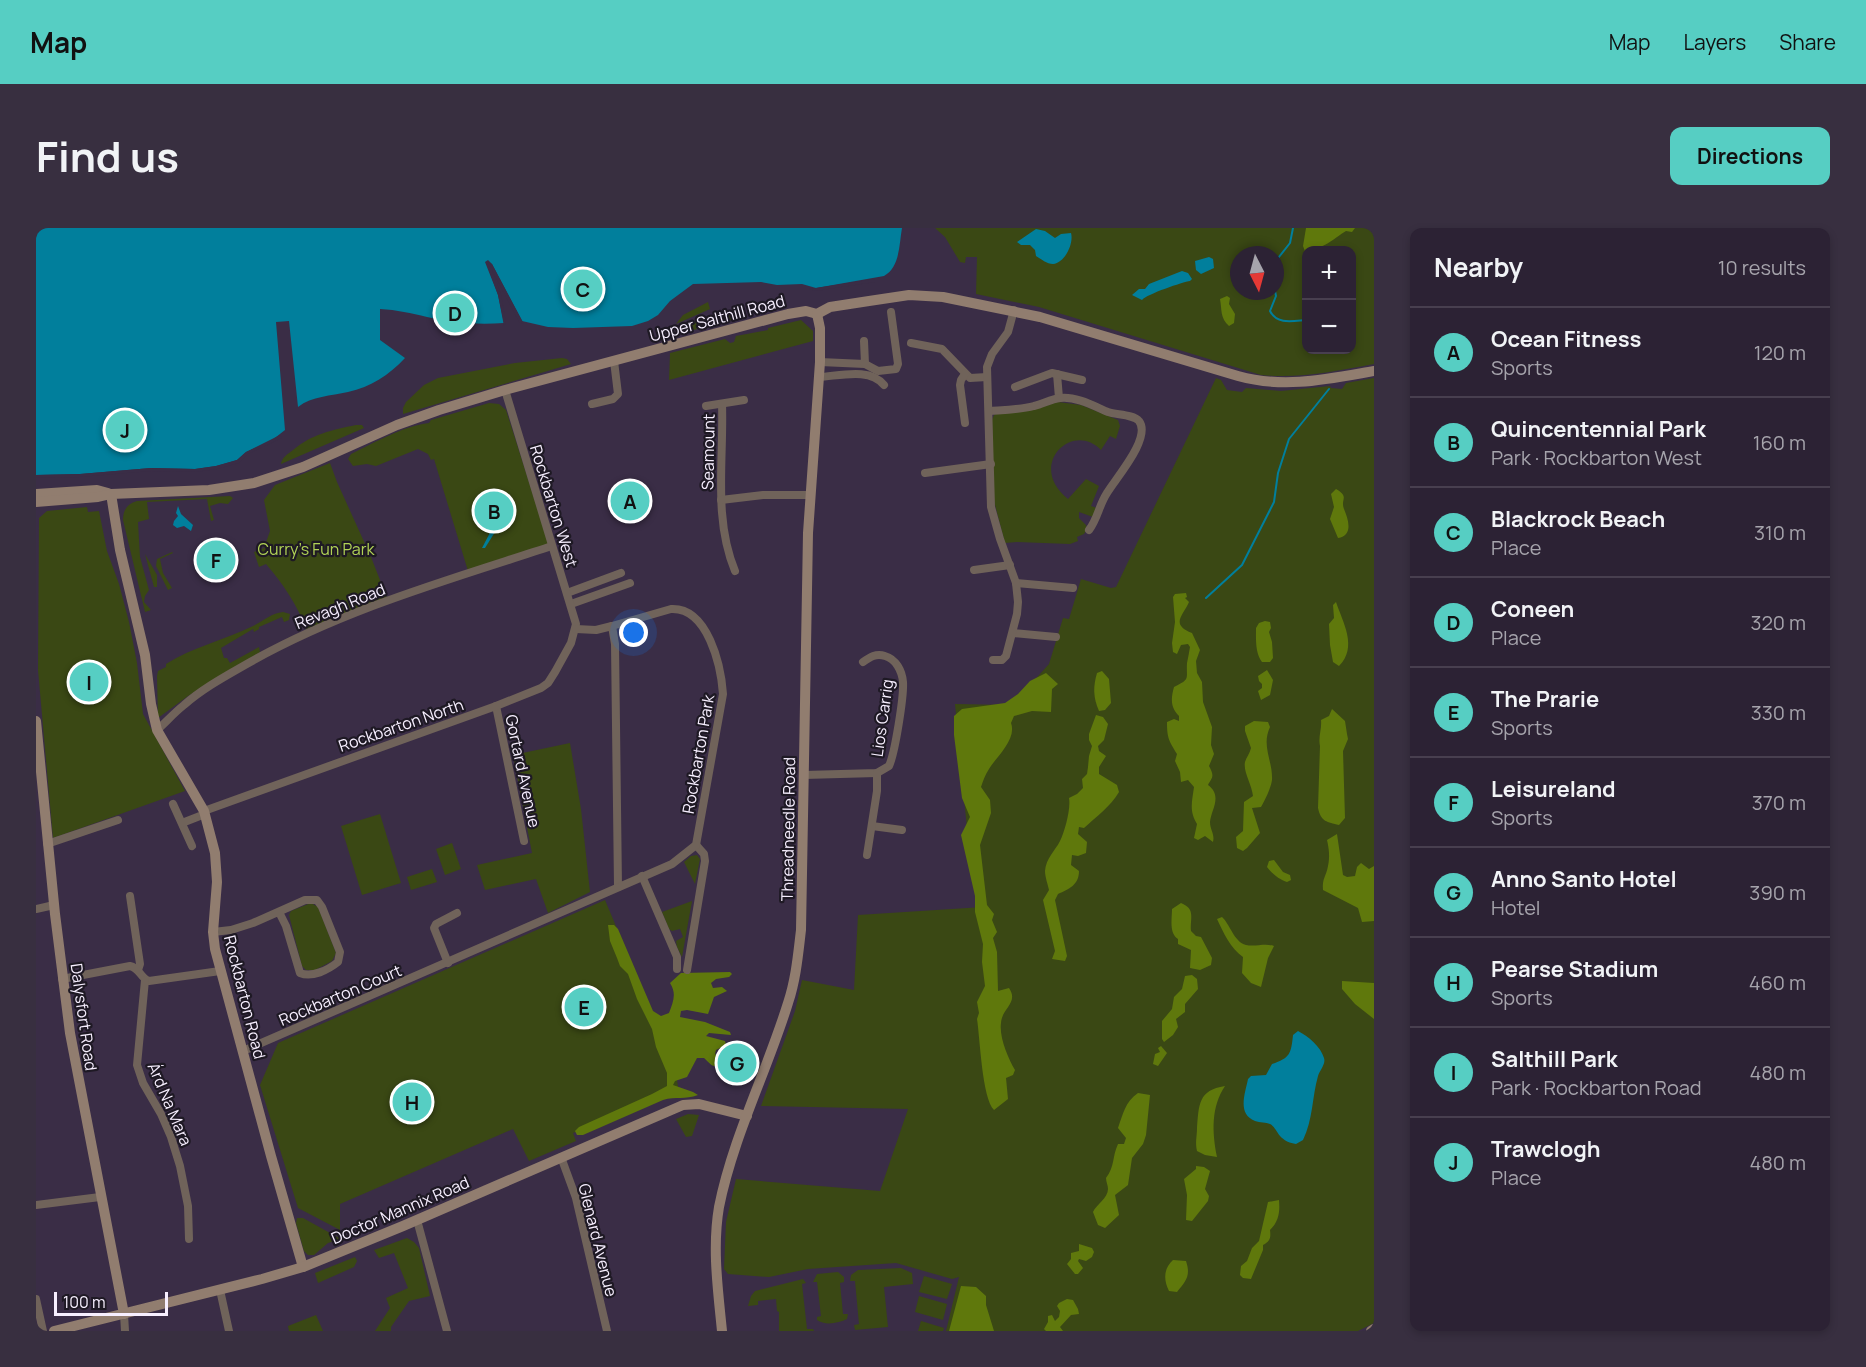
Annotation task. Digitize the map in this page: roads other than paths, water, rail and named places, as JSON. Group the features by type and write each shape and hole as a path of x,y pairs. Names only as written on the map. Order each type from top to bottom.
{"main road":[{"name":"Upper Salthill Road","path":"36,502 111,494 209,490 254,483 303,467 398,425 505,390 788,314 806,311 817,314 830,307 841,305 922,295 1014,310 1262,382 1294,384 1374,371"},
{"name":"Threadneedle Road","path":"722,1331 716,1268 717,1229 724,1186 789,1001 797,963 803,895 810,495 820,362 820,328 817,314"},
{"name":"Upper Salthill Road","path":"36,494 97,490 111,494"},
{"name":"Rockbarton Road","path":"111,494 120,550 145,655 151,704 158,730 204,812 217,868 213,932 220,971 303,1267"},
{"name":"Dalysfort Road","path":"36,721 62,979 77,1077 124,1314"},
{"name":"Doctor Mannix Road","path":"54,1331 303,1267 683,1105 699,1104 747,1116"}],"street":[{"path":"993,660 1005,658 1018,608 1016,583 992,514 987,377 989,358 1008,332 1014,310"},
{"path":"820,362 865,364 878,371 896,369 898,364 891,312"},
{"path":"864,341 865,364"},
{"path":"912,343 942,349 965,374 975,378 987,377"},
{"path":"592,404 614,399 618,394 614,362"},
{"path":"965,374 960,385 965,423"},
{"path":"1016,387 1046,374 1057,374 1082,380"},
{"path":"1057,374 1059,398"},
{"path":"819,377 868,375 878,378 884,385"},
{"name":"Rockbarton West","path":"505,390 571,604 576,629"},
{"path":"989,411 1023,409 1059,398 1084,402 1113,414 1135,418 1141,425 1137,445 1124,471 1108,491 1096,520 1089,530"},
{"name":"Seamount","path":"706,406 744,400"},
{"name":"Seamount","path":"722,404 723,527 735,571"},
{"path":"924,473 991,464"},
{"name":"Seamount","path":"721,500 768,495 810,495"},
{"name":"Revagh Road","path":"158,730 183,705 203,690 260,656 312,630 372,606 552,546"},
{"path":"974,570 1010,565"},
{"path":"567,592 621,573"},
{"path":"571,604 630,583"},
{"path":"1016,583 1073,588"},
{"name":"Rockbarton Park","path":"576,629 596,630 680,608 694,616 709,637 715,652 723,688 722,705 696,845 704,854 705,861 687,970"},
{"path":"612,626 615,644 618,887 679,860 696,845"},
{"name":"Rockbarton North","path":"182,823 204,812 496,706 548,683 571,643 576,629"},
{"path":"1013,633 1056,637"},
{"name":"Lios Carrig","path":"804,775 876,773 889,766 892,759 903,681 897,665 886,656 874,656 863,662"},
{"name":"Gortard Avenue","path":"496,706 524,841"},
{"name":"Lios Carrig","path":"867,855 878,786 876,773"},
{"path":"173,804 192,846"},
{"path":"48,844 118,820"},
{"path":"872,826 902,830"},
{"path":"642,876 677,957 678,969"},
{"name":"Rockbarton Court","path":"243,1051 618,887"},
{"path":"130,896 140,964 138,970"},
{"path":"213,932 239,927 309,899 317,900 340,952 338,962 315,974 300,973 286,926 279,912"},
{"path":"36,909 54,906"},
{"path":"448,963 434,928 435,924 457,913"},
{"path":"669,937 679,933"},
{"path":"62,979 123,967 134,967 146,980 152,981 220,971"},
{"name":"Árd Na Mara","path":"146,980 137,1065 143,1083 171,1137 180,1166 188,1206 189,1239"},
{"name":"Glenard Avenue","path":"561,1157 576,1198 607,1331"},
{"path":"36,1205 100,1197"},
{"path":"417,1220 447,1331"},
{"path":"220,1290 229,1331"},
{"path":"36,1299 43,1331"},
{"path":"124,1314 125,1331"}],"water":[{"path":"36,228 902,228 896,261 884,276 816,288 802,284 777,285 761,282 693,284 670,301 658,315 632,326 548,327 522,321 492,264 486,262 498,295 504,323 455,322 380,309 380,340 405,358 393,370 372,384 356,390 315,398 298,407 289,321 276,322 285,430 271,441 246,452 237,460 195,469 151,468 36,475"},
{"path":"1036,229 1045,231 1055,238 1061,234 1071,233 1070,247 1057,263 1049,263 1036,256 1035,250 1030,245 1021,245 1017,242"},
{"path":"1209,257 1213,259 1214,268 1201,274 1196,270 1195,261"},
{"path":"1182,271 1188,273 1192,279 1190,281 1142,300 1132,295 1139,289 1145,289 1149,284"},
{"path":"178,506 181,514 193,525 191,531 184,526 177,528 173,525 178,516 176,513"},
{"path":"498,506 516,510 514,519 509,521 500,532 495,532 485,548 482,548 493,527 492,509"},
{"path":"1298,1031 1317,1046 1322,1054 1324,1065 1318,1076 1306,1132 1303,1140 1296,1144 1285,1140 1270,1124 1249,1118 1244,1109 1244,1097 1248,1079 1251,1076 1266,1075 1272,1064 1283,1060 1290,1051 1293,1035"}],"waterway":[{"path":"1284,251 1290,243 1293,228"},
{"path":"1274,300 1270,311 1277,318 1286,321 1302,320"},
{"path":"1206,598 1242,565 1274,502 1278,473 1289,439 1329,389"}],"place":[{"name":"Blackrock Beach","path":"583,289"},
{"name":"Coneen","path":"455,313"},
{"name":"Trawclogh","path":"125,430"},
{"name":"Ocean Fitness","path":"630,501"},
{"name":"Quincentennial Park","path":"494,511"},
{"name":"Leisureland","path":"216,560"},
{"name":"Salthill Park","path":"89,682"},
{"name":"The Prarie","path":"584,1007"},
{"name":"Anno Santo Hotel","path":"737,1063"},
{"name":"Pearse Stadium","path":"412,1102"}],"park label":[{"name":"Curry's Fun Park","path":"316,549"}]}
